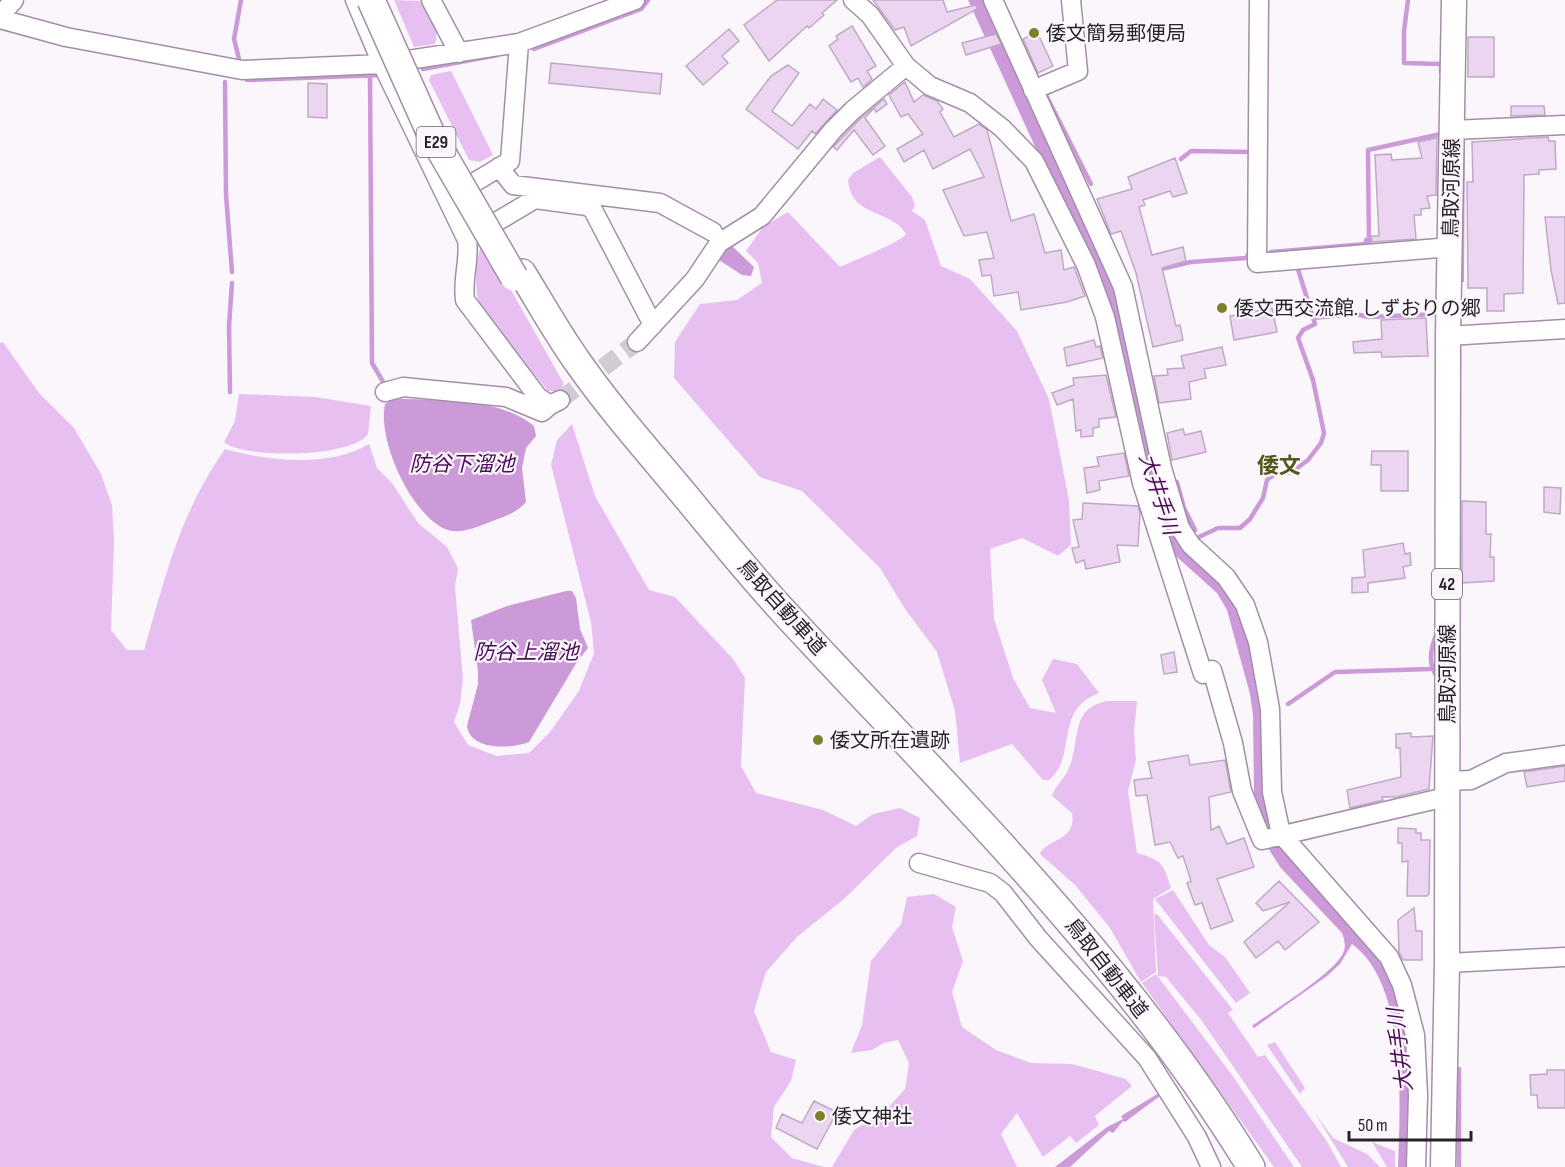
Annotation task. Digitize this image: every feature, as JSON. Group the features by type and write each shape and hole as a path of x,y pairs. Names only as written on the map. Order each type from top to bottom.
{"highway":[{"name":"鳥取自動車道","path":"371,0 431,134 518,275 577,362 631,431 783,611 972,810 1065,915 1185,1068 1251,1167"},
{"name":"鳥取自動車道","path":"381,0 439,129 568,368 681,514 1055,921 1175,1073 1238,1167"}],"main road":[{"name":"鳥取河原線","path":"1443,1167 1447,963 1448,336 1454,0"}],"street":[{"path":"14,0 0,18 66,37 242,70 381,64 519,43 635,0"},
{"path":"355,0 381,64 467,240 468,250 463,286 465,300 538,397 555,402 542,412 506,397 403,387 386,392"},
{"path":"431,0 459,53"},
{"path":"853,0 870,15 906,66 930,86 970,103 1002,128 1034,160 1086,265 1105,316 1142,483 1203,674 1212,670 1252,818 1262,840 1446,789 1506,763 1565,755"},
{"path":"993,0 1089,207 1123,287 1162,468 1180,528 1191,545 1226,577 1245,605 1258,642 1270,709 1272,792 1281,834 1389,957 1402,985 1415,1035 1418,1095 1416,1167"},
{"path":"1033,90 1078,71 1071,0"},
{"path":"1259,0 1257,263 1450,247"},
{"path":"446,200 510,161 519,43"},
{"path":"637,342 695,279 719,243 762,216 840,124 906,66"},
{"path":"1452,130 1565,125"},
{"path":"500,167 508,181 513,184 660,203 713,232"},
{"path":"467,240 535,199 587,206 593,210 653,325"},
{"path":"1448,336 1565,329"},
{"path":"919,863 990,883 1003,893 1038,938 1147,1058 1197,1137 1211,1167"},
{"path":"1447,963 1565,957"}],"shaded area":[{"path":"394,0 420,1 434,21 435,44 414,47"},
{"path":"451,71 493,155 480,162 469,160 429,80 431,75"},
{"path":"880,157 912,197 915,205 912,211 925,220 941,266 970,279 1017,331 1049,399 1069,500 1071,545 1058,556 1022,538 990,549 994,619 1013,678 1030,708 1056,713 1042,680 1053,659 1077,664 1099,693 1085,701 1076,710 1063,759 1058,770 1049,780 1043,780 1012,744 960,763 955,711 937,652 905,609 880,568 802,491 760,477 674,378 675,342 700,304 737,300 762,283 758,263 746,251 763,227 788,212 840,267 906,234 891,220 856,201 851,192 848,180 853,173"},
{"path":"484,242 564,384 559,391 548,391 480,309 476,285 477,265 480,248"},
{"path":"3,342 39,393 74,428 101,474 112,505 114,542 111,630 127,650 144,650 167,571 185,522 209,474 225,449 260,457 298,460 336,457 369,444 377,468 392,483 418,523 447,547 458,568 455,587 463,679 460,704 454,722 468,745 497,756 529,753 550,732 579,691 594,653 591,622 551,465 557,440 572,424 595,496 649,590 675,597 733,659 745,678 741,766 756,793 823,810 856,826 873,814 900,808 920,818 917,836 896,848 844,899 797,937 766,972 754,1011 771,1052 796,1060 791,1081 774,1107 771,1137 792,1158 824,1167 0,1167 0,343"},
{"path":"239,394 315,397 371,406 368,434 358,442 320,452 274,453 235,448 224,442 235,421"},
{"path":"1107,701 1137,701 1134,732 1136,760 1128,791 1137,853 1161,864 1171,888 1153,899 1156,972 1141,982 1110,928 1075,885 1040,854 1070,829 1072,813 1052,796 1069,768 1081,718 1095,705"},
{"path":"1173,890 1209,945 1225,957 1250,993 1236,1003 1155,899"},
{"path":"934,894 956,907 952,927 963,961 952,992 962,1027 996,1050 1031,1063 1072,1064 1126,1079 1132,1086 1095,1116 1099,1125 1076,1143 1070,1136 1043,1157 1017,1113 1001,1134 1017,1167 832,1167 854,1130 887,1109 905,1089 909,1063 898,1040 884,1043 872,1050 851,1053 862,1025 871,961 901,924 907,897"},
{"path":"1157,914 1233,1010 1228,1013 1258,1057 1265,1055 1326,1140 1341,1167 1302,1167 1202,1021 1166,977 1158,976 1154,915"},
{"path":"1156,974 1232,1075 1294,1167 1274,1167 1142,983"},
{"path":"1275,1042 1305,1088 1300,1094 1267,1045"},
{"path":"1314,1112 1333,1138 1367,1154 1380,1167 1348,1167"},
{"path":"1372,1142 1395,1151 1395,1167 1387,1167"}],"water":[{"name":"大井手川","path":"968,0 983,0 1109,264 1161,488 1211,569 1243,614 1263,701 1266,796 1382,959 1398,986 1409,1037 1413,1167 1398,1167 1399,1080 1392,1016 1383,987 1370,963 1352,944 1340,964 1327,976 1254,1028 1252,1026 1303,991 1339,960 1345,944 1342,933 1280,867 1265,843 1257,818 1254,794 1253,715 1250,694 1227,610 1217,593 1167,548 1091,254 1037,151"},
{"path":"1462,140 1465,140 1464,282 1460,282"},
{"path":"732,246 754,267 751,276 742,275 719,260 719,254"},
{"name":"防谷下溜池","path":"394,398 485,405 519,416 534,426 536,436 526,448 522,468 526,502 510,514 468,530 450,531 432,521 420,508 399,474 386,437 385,404"},
{"name":"防谷上溜池","path":"572,591 576,598 580,629 588,648 577,662 529,742 503,747 483,744 476,740 470,734 467,726 478,684 471,620 507,606"},
{"path":"1159,1093 1160,1096 1125,1122 1123,1121 1113,1133 1109,1131 1070,1167 1055,1167 1107,1127 1123,1119 1121,1116"}],"building":[{"path":"777,0 837,0 822,13 824,15 809,28 807,26 769,61 744,25"},
{"path":"873,0 943,0 947,12 976,5 977,9 911,46 904,27 895,30"},
{"path":"852,26 876,66 867,71 872,79 863,87 858,78 851,82 829,46 838,39 836,36"},
{"path":"729,29 739,41 722,56 728,63 703,85 686,66"},
{"path":"1037,32 1053,66 1038,73 1023,39"},
{"path":"996,34 1001,44 966,55 962,43"},
{"path":"1468,37 1494,37 1494,77 1468,77"},
{"path":"551,63 662,74 660,94 549,83"},
{"path":"788,65 799,73 772,111 792,126 810,104 816,109 823,99 837,110 815,134 812,131 798,149 746,109 771,76"},
{"path":"905,82 914,102 923,95 937,101 943,109 940,112 954,137 979,124 987,130 1011,221 1034,214 1045,253 1061,250 1064,270 1074,267 1085,296 1067,302 1021,310 1018,292 994,296 991,275 982,276 979,260 994,258 987,232 964,236 943,190 984,177 970,149 933,169 924,150 904,162 897,149 923,134 908,114 901,117 889,95"},
{"path":"308,83 327,84 327,118 308,117"},
{"path":"884,99 887,104 876,112 874,108 865,118 885,146 873,155 854,130 837,150 833,147 861,118"},
{"path":"1511,106 1544,106 1545,115 1511,116"},
{"path":"1548,137 1549,141 1555,141 1556,169 1539,170 1539,174 1524,175 1523,293 1504,294 1504,311 1487,311 1487,288 1468,288 1467,182 1473,182 1472,142"},
{"path":"1437,138 1436,195 1427,196 1430,208 1421,209 1421,215 1414,215 1416,239 1372,242 1371,236 1379,236 1375,155 1391,154 1392,160 1422,158 1418,142"},
{"path":"1175,158 1187,193 1173,197 1170,191 1143,200 1145,205 1139,207 1152,255 1183,247 1186,261 1162,268 1176,326 1180,325 1183,340 1153,347 1136,273 1121,231 1111,234 1097,199 1132,189 1128,177"},
{"path":"1545,217 1565,217 1565,303 1558,304 1551,270"},
{"path":"1272,308 1277,332 1234,340 1230,316"},
{"path":"1426,318 1428,356 1382,357 1381,352 1354,353 1353,342 1382,339 1381,320"},
{"path":"1094,340 1096,347 1100,346 1103,358 1067,366 1064,348"},
{"path":"1222,347 1226,365 1204,369 1206,378 1189,382 1191,399 1159,403 1154,376 1168,375 1167,369 1184,368 1181,356"},
{"path":"1106,375 1116,417 1099,419 1099,427 1093,428 1093,436 1081,437 1081,430 1076,431 1073,399 1057,405 1052,393 1074,385 1073,378"},
{"path":"1183,429 1185,435 1201,431 1206,452 1172,460 1167,433"},
{"path":"1372,451 1408,451 1408,491 1381,491 1381,465 1371,465"},
{"path":"1124,453 1129,476 1099,481 1100,490 1087,493 1084,468 1099,466 1097,457"},
{"path":"1544,487 1561,488 1560,514 1544,512"},
{"path":"1462,501 1486,502 1486,534 1491,534 1490,557 1494,557 1494,581 1462,583"},
{"path":"1083,503 1138,506 1140,513 1138,546 1117,545 1120,562 1086,569 1084,560 1076,563 1072,548 1079,547 1073,520 1082,519"},
{"path":"1403,543 1405,554 1410,553 1411,565 1403,567 1405,578 1368,583 1368,592 1352,593 1352,578 1365,577 1363,550"},
{"path":"1174,652 1177,672 1164,674 1161,655"},
{"path":"1411,733 1411,737 1433,736 1429,789 1396,797 1382,797 1383,800 1350,808 1347,790 1401,777 1400,748 1396,748 1396,734"},
{"path":"1188,755 1190,765 1225,760 1231,792 1209,797 1211,830 1219,826 1227,844 1244,838 1254,867 1217,879 1233,921 1211,929 1202,903 1195,905 1187,883 1191,881 1183,856 1178,858 1170,842 1155,845 1147,795 1136,796 1134,780 1152,778 1148,762"},
{"path":"1565,766 1565,781 1527,787 1524,772"},
{"path":"1398,828 1416,829 1416,833 1421,833 1421,840 1430,840 1429,894 1427,896 1407,896 1408,861 1402,862 1402,843 1398,843"},
{"path":"1279,881 1319,922 1285,950 1278,941 1256,958 1244,942 1290,902 1263,911 1256,903"},
{"path":"1414,908 1416,931 1422,931 1422,960 1403,960 1399,952 1398,920"},
{"path":"1547,1070 1565,1070 1565,1108 1538,1108 1537,1095 1531,1095 1530,1075 1547,1074"},
{"path":"814,1101 837,1112 817,1149 776,1128 782,1114 802,1123"}],"waterway":[{"path":"239,59 234,39 241,0"},
{"path":"534,49 641,9 648,0"},
{"path":"1408,0 1404,31 1404,63 1441,64 1441,72"},
{"path":"423,69 498,55"},
{"path":"247,80 382,75"},
{"path":"370,76 372,363 385,385"},
{"path":"225,82 226,195 232,272"},
{"path":"1046,95 1091,184"},
{"path":"1366,247 1369,247 1368,150 1441,134 1441,131"},
{"path":"1181,159 1191,151 1251,152"},
{"path":"1271,252 1366,244 1366,240"},
{"path":"1157,270 1191,262 1246,258 1250,252"},
{"path":"1199,537 1218,528 1240,528 1250,519 1263,498 1267,480 1275,474 1292,472 1308,460 1321,443 1324,433 1313,380 1298,338 1303,330 1315,324 1297,266"},
{"path":"230,392 229,326 232,283"},
{"path":"1313,318 1355,314 1369,317 1438,314"},
{"name":"大井手川","path":"1177,482 1184,508 1195,530"},
{"path":"1437,632 1431,655 1432,666 1437,677"},
{"path":"1288,704 1335,672 1430,669"},
{"path":"1459,1069 1459,1167"}],"tunnel":[{"path":"560,400 637,342"}],"place":[{"name":"倭文簡易郵便局","path":"1034,33"},
{"name":"倭文西交流館. しずおりの郷","path":"1222,308"},
{"name":"倭文所在遺跡","path":"818,740"},
{"name":"倭文神社","path":"820,1116"}],"district":[{"name":"倭文","path":"1279,465"}]}
